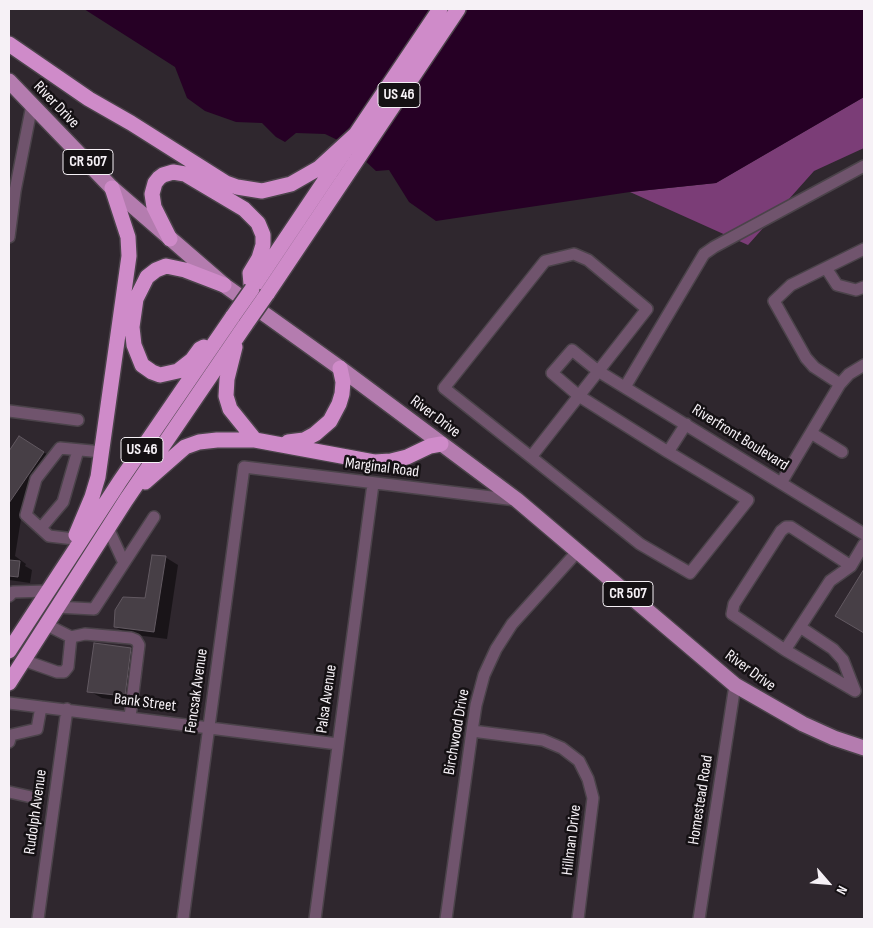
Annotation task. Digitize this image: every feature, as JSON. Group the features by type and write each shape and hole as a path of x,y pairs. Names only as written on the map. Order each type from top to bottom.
{"highway":[{"name":"US 46","path":"9,683 126,500 238,337 240,320 252,289 440,9"},
{"name":"US 46","path":"9,651 120,482 218,339 267,294 330,174 458,9"},
{"path":"9,44 89,99 226,183 262,191 273,190 330,174"},
{"path":"170,239 154,207 152,194 155,183 163,174 179,172 244,209 258,223 263,235 263,245 259,258 250,273 252,289"},
{"path":"67,562 74,539 92,498 102,452 129,256 128,237 112,188"},
{"path":"218,339 200,349 192,360 178,372 166,375 156,374 142,365 136,354 132,317 136,298 143,282 151,273 166,266 179,268 224,285"},
{"path":"238,337 227,379 226,396 230,409 255,440"},
{"path":"279,444 304,440 323,428 330,421 342,394 343,382 340,368"},
{"path":"126,500 186,447 199,442 255,440 374,462 392,462 430,446 441,444"}],"main road":[{"name":"River Drive","path":"9,81 112,188 224,285 340,368 517,500 736,685 803,724 834,738 864,748"}],"street":[{"path":"9,237 12,190 32,105"},
{"path":"625,387 704,254 864,166"},
{"path":"840,384 814,367 806,358 774,301 791,285 864,249"},
{"path":"530,457 598,370 647,309 588,260 574,254 545,261 444,388 530,457 640,544 690,573 748,500 578,396"},
{"path":"826,268 837,285 856,290 864,287"},
{"name":"Riverfront Boulevard","path":"578,396 552,373 572,350 598,370 864,534"},
{"path":"782,482 840,384 849,374 864,365"},
{"path":"9,412 78,420"},
{"path":"668,452 686,424"},
{"path":"811,433 842,452"},
{"path":"74,539 50,536 26,515 36,479 60,448 102,452"},
{"path":"41,528 63,502 78,450"},
{"name":"Marginal Road","path":"244,467 517,500"},
{"name":"Fencsak Avenue","path":"183,919 244,467"},
{"name":"Palsa Avenue","path":"315,919 373,484"},
{"path":"56,607 94,609 154,516"},
{"path":"851,566 791,527 786,527 781,531 734,604 732,612 734,617 785,650 860,694"},
{"path":"108,528 124,563"},
{"path":"785,650 830,581 851,566 864,544"},
{"name":"Birchwood Drive","path":"446,919 476,704 484,676 496,649 512,624 577,552"},
{"path":"9,596 13,592 48,591"},
{"path":"45,624 71,637 85,634 136,640 139,645 130,717"},
{"path":"800,627 833,649 843,660 860,694"},
{"path":"23,660 57,672 64,672 68,667 71,637"},
{"name":"Homestead Road","path":"699,919 736,685"},
{"name":"Bank Street","path":"9,703 338,744"},
{"path":"10,737 37,729 41,707"},
{"name":"Rudolph Avenue","path":"38,919 67,710"},
{"name":"Hillman Drive","path":"472,731 543,740 562,748 579,762 588,779 593,798 578,919"},
{"path":"10,794 36,798"}],"shaded area":[{"path":"84,9 864,9 864,97 716,183 630,192 436,221 409,202 389,170 376,171 348,145 325,134 296,133 285,142 276,137 262,123 236,122 205,111 187,98 175,67"},
{"path":"864,97 864,148 814,171 748,245 630,192 716,183"}],"building":[{"path":"19,436 44,452 9,503 9,451"},
{"path":"152,555 166,556 154,632 114,627 115,610 123,597 145,598"},
{"path":"9,560 20,561 18,577 9,576"},
{"path":"864,569 864,633 835,616"},
{"path":"94,643 131,648 125,696 87,692"}]}
